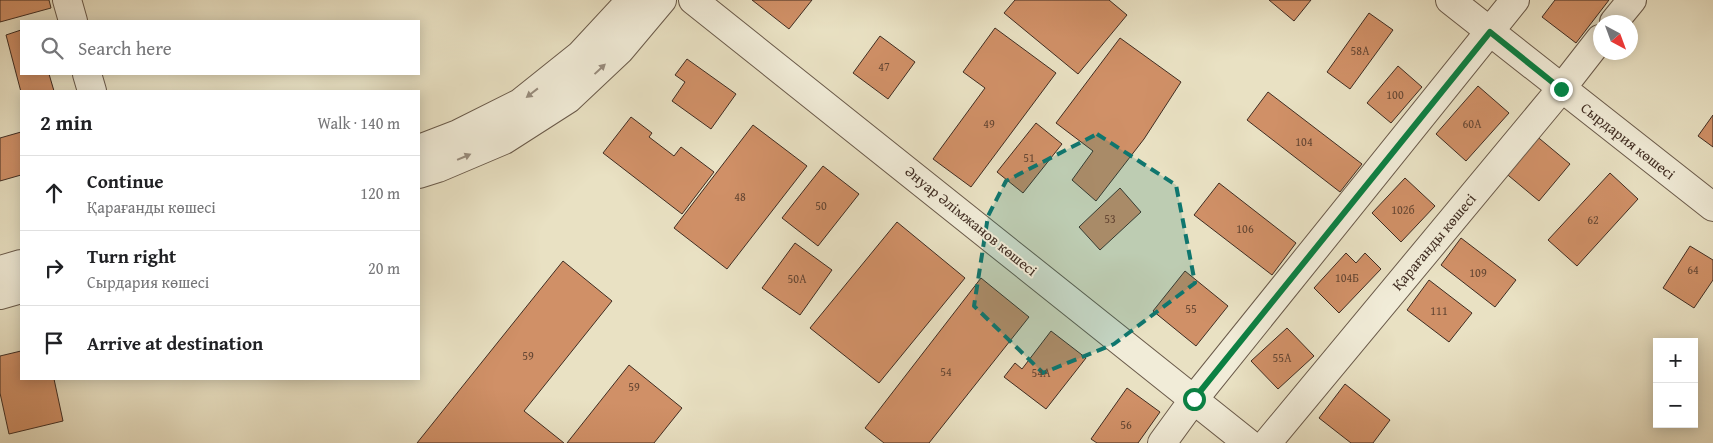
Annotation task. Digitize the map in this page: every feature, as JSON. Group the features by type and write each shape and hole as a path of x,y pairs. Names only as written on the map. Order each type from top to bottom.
{"street":[{"path":"67,0 73,20"},
{"path":"420,149 458,134 520,103 580,55 630,0"},
{"path":"420,174 504,140 568,99 620,50 662,0"},
{"name":"Әнуар Әлімжанов көшесі","path":"693,0 1248,443"},
{"name":"Сырдария көшесі","path":"1450,0 1713,207"},
{"path":"1162,443 1194,399 1515,0"},
{"path":"1620,15 1632,0"},
{"name":"Қарағанды көшесі","path":"1267,443 1593,48"},
{"path":"87,75 92,90"},
{"path":"0,270 20,264"},
{"path":"0,295 20,289"}],"highlighted area":[{"path":"1097,134 1176,185 1195,283 1114,344 1043,373 974,306 988,216 1006,181"}],"building":[{"path":"0,0 49,0 51,8 0,22"},
{"path":"752,0 812,0 789,29"},
{"path":"1015,0 1109,0 1127,15 1078,74 1004,13"},
{"path":"1269,0 1311,0 1294,21"},
{"path":"1555,0 1609,0 1597,15 1593,15 1593,21 1576,43 1542,17"},
{"path":"1369,13 1393,30 1350,89 1327,72"},
{"path":"995,28 1056,73 971,187 933,159 985,88 963,72"},
{"path":"20,30 20,75 49,75 54,90 20,90 6,35"},
{"path":"880,36 915,62 888,99 853,73"},
{"path":"1120,38 1181,82 1144,139 1096,201 1072,180 1093,151 1056,123"},
{"path":"687,59 736,94 711,129 672,101 685,82 675,75"},
{"path":"1398,66 1422,87 1391,123 1367,103"},
{"path":"1478,86 1509,113 1466,161 1436,134"},
{"path":"1268,92 1362,164 1340,192 1247,120"},
{"path":"1713,115 1713,147 1698,136"},
{"path":"631,117 652,133 649,137 674,156 681,147 714,172 682,214 603,153"},
{"path":"1036,123 1062,144 1023,193 997,172"},
{"path":"753,125 807,166 727,269 674,228"},
{"path":"20,132 20,175 0,181 0,138"},
{"path":"1534,134 1570,164 1539,201 1503,171"},
{"path":"823,166 859,194 818,246 782,218"},
{"path":"1610,173 1638,199 1577,266 1548,240"},
{"path":"1405,178 1435,206 1401,242 1372,213"},
{"path":"1219,183 1296,243 1272,275 1194,215"},
{"path":"1120,188 1141,212 1100,250 1079,227"},
{"path":"897,222 965,278 879,383 810,328"},
{"path":"1461,238 1516,280 1495,307 1441,265"},
{"path":"795,243 832,270 800,315 762,288"},
{"path":"1690,246 1713,260 1713,280 1694,308 1663,288"},
{"path":"1346,253 1356,263 1365,253 1381,269 1339,313 1314,288"},
{"path":"563,261 612,301 524,411 564,443 417,443"},
{"path":"1185,271 1228,306 1196,346 1153,311"},
{"path":"981,278 1029,317 929,443 884,443 865,428"},
{"path":"1429,280 1472,313 1449,342 1407,310"},
{"path":"1287,328 1314,356 1278,389 1251,361"},
{"path":"1051,331 1086,358 1046,409 1004,377 1015,363 1022,369"},
{"path":"20,351 20,380 54,380 63,421 9,434 0,393 0,356"},
{"path":"629,365 682,408 654,443 567,443"},
{"path":"1345,384 1390,420 1373,443 1351,443 1319,418"},
{"path":"1127,388 1160,412 1138,443 1097,443 1091,439"}],"route":[{"path":"1194,399 1490,32 1561,89"}]}
